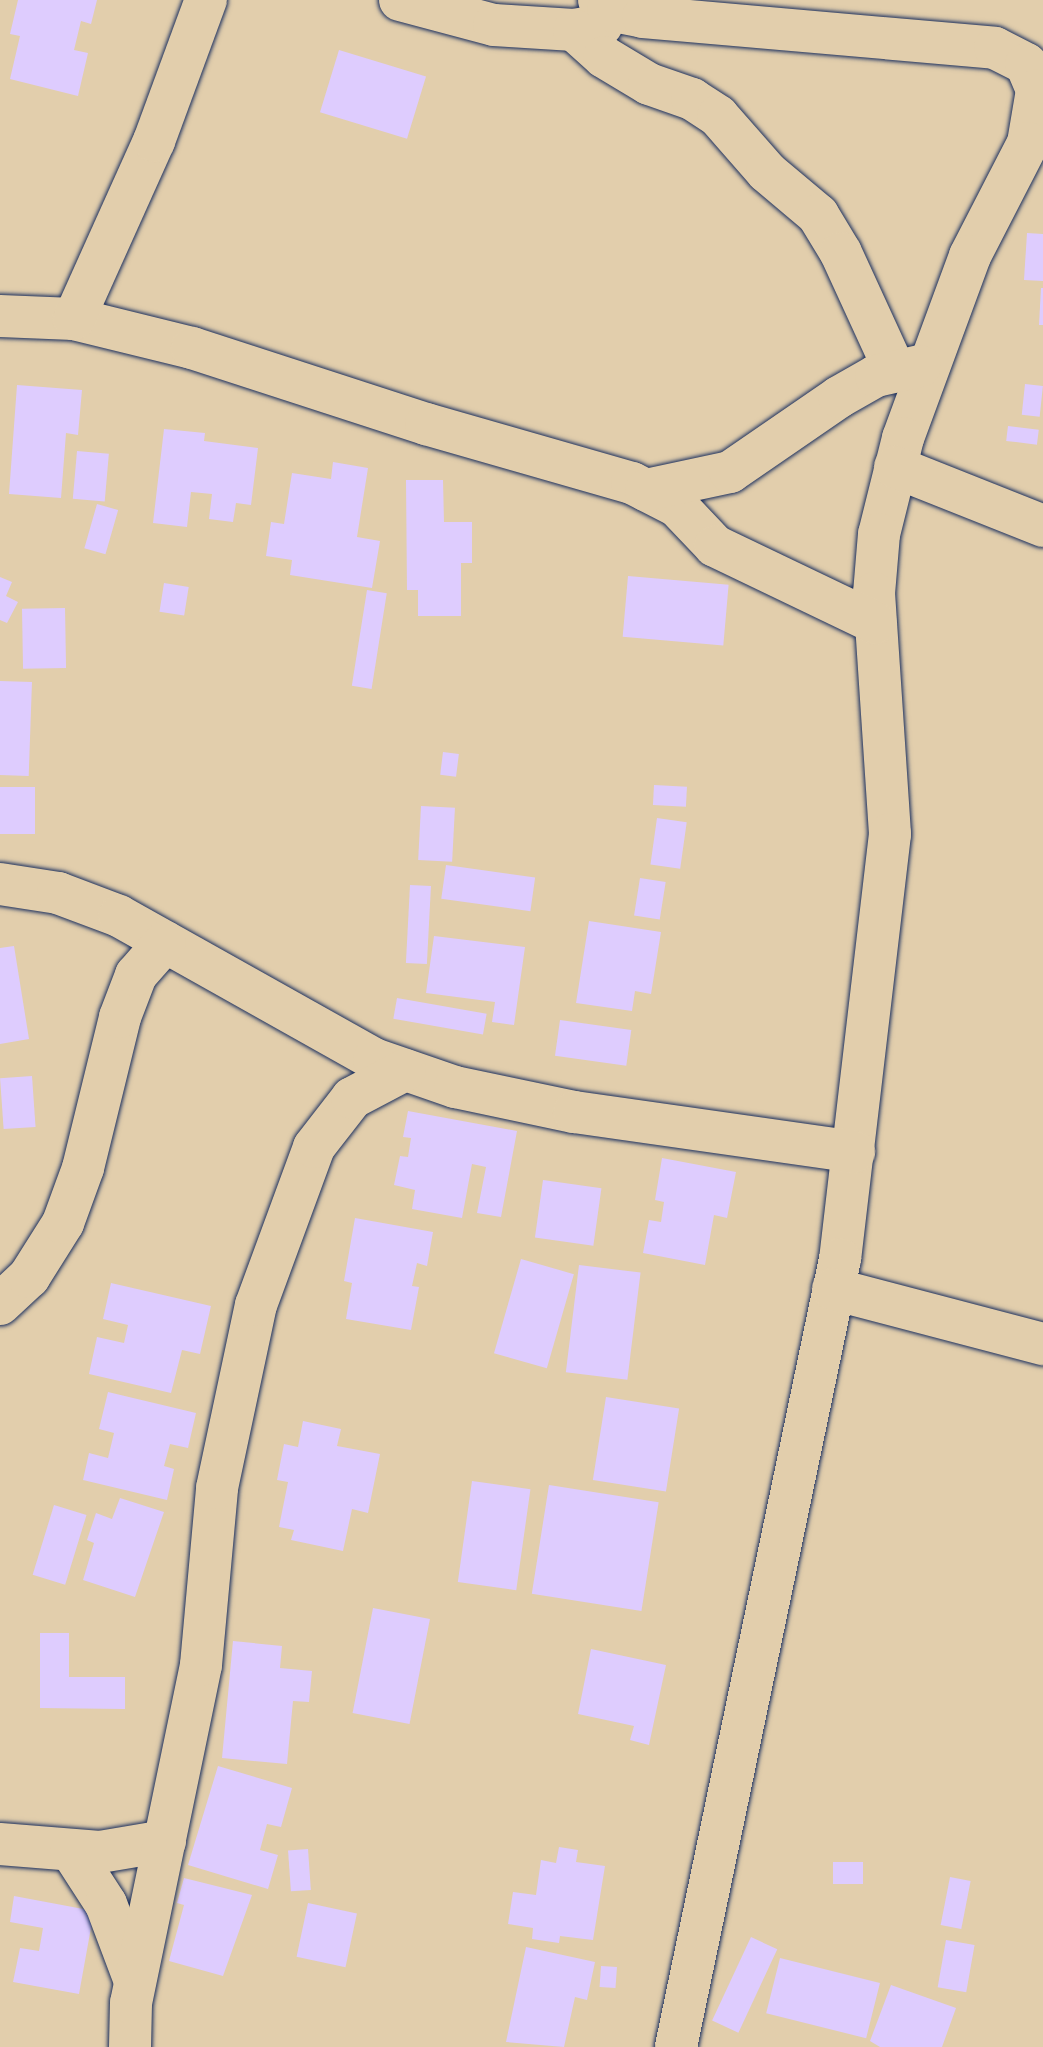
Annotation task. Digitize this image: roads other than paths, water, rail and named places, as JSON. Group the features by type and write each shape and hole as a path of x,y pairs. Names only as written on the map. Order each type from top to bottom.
{"street":[{"path":"74,319 154,141 206,0"},
{"path":"400,0 494,25 608,10 643,17 995,48 1026,64 1037,77 1028,143 912,368 895,467 879,534 876,623 890,834 854,1152 833,1289 676,2047"},
{"path":"586,15 604,57 649,84 692,99 718,116 767,172 818,215 912,368"},
{"path":"0,316 74,319 192,348 646,490 677,506 715,546 876,623"},
{"path":"646,490 730,472 794,424 912,368"},
{"path":"895,467 1043,526"},
{"path":"0,884 58,893 119,916 374,1059 455,1087 574,1112 854,1152"},
{"path":"0,1304 16,1272 63,1223 83,1168 125,1003 136,975 165,942"},
{"path":"128,2042 136,1982 201,1665 217,1488 256,1305 314,1147 352,1098 405,1070"},
{"path":"833,1289 1043,1344"},
{"path":"0,1844 100,1852 165,1841"},
{"path":"71,1850 106,1904 136,1982"}]}
